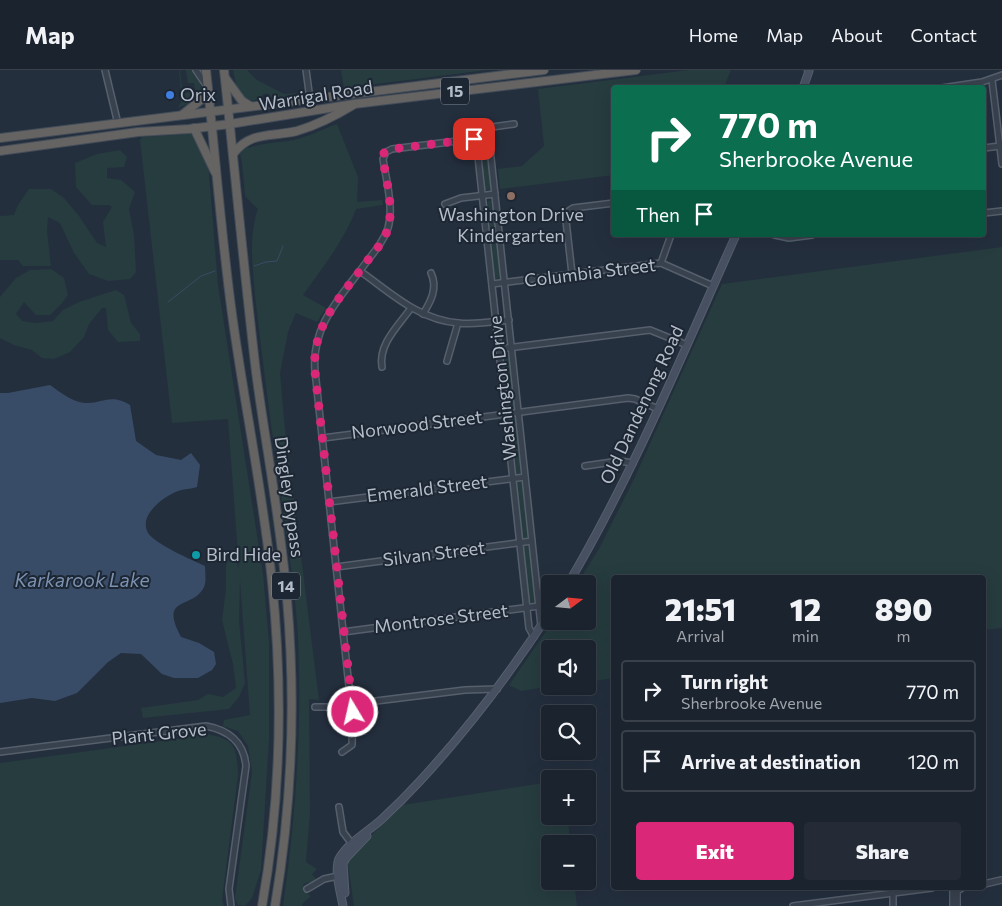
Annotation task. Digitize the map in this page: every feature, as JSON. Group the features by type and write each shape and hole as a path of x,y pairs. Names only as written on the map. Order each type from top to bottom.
{"highway":[{"name":"14","path":"206,70 212,126"},
{"name":"Warrigal Road","path":"0,138 544,70"},
{"name":"Warrigal Road","path":"0,151 138,132 230,124 354,104 636,70"},
{"name":"14","path":"224,74 230,124"},
{"path":"224,74 242,101 250,106"},
{"path":"182,115 202,99 208,88"},
{"path":"234,154 240,145 254,138 296,131 312,126 335,116 354,104"},
{"name":"Dingley Bypass","path":"230,124 253,345 287,597 290,647 292,709 290,774 286,835 275,906"},
{"name":"Dingley Bypass","path":"212,126 232,313 268,555 277,642 278,717 276,782 270,849 262,906"},
{"path":"194,128 218,176"}],"main road":[{"path":"805,85 809,70"},
{"name":"Old Dandenong Road","path":"573,575 610,510 633,463 735,237"},
{"path":"343,906 340,876 343,866 342,859 442,756 497,689 541,626"},
{"path":"340,876 347,906"}],"street":[{"path":"105,70 118,124"},
{"path":"196,70 208,88"},
{"path":"306,70 309,92"},
{"path":"961,85 992,80 1002,75"},
{"path":"992,80 1002,164"},
{"path":"342,752 352,745 352,705 315,364 316,345 326,318 384,239 389,222 390,208 383,159 384,153 392,149 478,138 494,126 514,124"},
{"name":"Washington Drive","path":"488,130 541,626"},
{"name":"Washington Drive","path":"478,138 482,195 526,608 529,628 534,637"},
{"path":"986,148 1000,146"},
{"path":"445,204 456,199 495,194"},
{"path":"572,274 566,221 567,212 573,208 611,203"},
{"path":"986,214 1002,211"},
{"path":"661,263 669,237"},
{"path":"784,237 796,237"},
{"name":"Columbia Street","path":"492,284 661,263 713,286"},
{"path":"360,271 411,308 439,320 458,324 508,320"},
{"path":"423,314 434,291 434,280 431,272"},
{"path":"382,367 382,350 411,308"},
{"path":"447,361 458,324"},
{"path":"499,349 650,330 654,330 687,345"},
{"name":"Norwood Street","path":"323,438 631,398 658,409"},
{"path":"585,466 619,461 633,463"},
{"name":"Emerald Street","path":"329,502 525,477"},
{"name":"Silvan Street","path":"336,567 532,541"},
{"path":"537,590 541,595"},
{"name":"Montrose Street","path":"343,632 539,606"},
{"path":"315,707 325,708 352,705 465,690 497,689"},
{"name":"Plant Grove","path":"0,752 206,726 218,728 229,734 241,747 246,766 229,889 231,906"},
{"path":"339,807 343,832 354,846"},
{"path":"307,889 323,879 340,876"},
{"path":"986,880 1001,880"},
{"path":"986,884 1001,880"},
{"path":"793,906 824,904 916,890"},
{"path":"952,906 955,890"},
{"path":"955,890 957,906"},
{"path":"893,893 893,906"}],"green space":[{"path":"179,70 183,94 195,90 194,83 188,83 186,70 192,70 200,81 201,91 195,100 178,108 182,100"},
{"path":"233,70 247,70 257,80 284,94 296,93 297,97 269,97 268,93 262,95 262,98 254,100 243,98 238,90"},
{"path":"341,70 487,70 344,88"},
{"path":"689,70 731,70 725,85 611,85 611,175 500,189 498,169 522,166 544,146 538,89"},
{"path":"337,124 358,177 357,202 382,200 383,205 356,209 339,243 303,295 326,308 317,322 296,313 288,332 280,373 284,420 319,700 309,699 310,813 306,862 317,869 312,874 317,880 303,885 303,891 311,896 302,906 283,906 295,806 297,772 299,672 297,617 255,296 252,241 258,209 245,196 240,154 241,148 246,144 248,148 294,140"},
{"path":"194,134 208,162 218,285 263,574 269,642 269,739 261,870 252,898 245,906 238,905 235,898 252,772 248,746 238,731 223,726 224,720 250,715 240,581 239,621 245,683 239,697 229,709 143,718 141,708 198,700 208,694 223,697 236,688 233,664 222,620 226,590 226,565 232,551 239,569 228,419 172,423 140,140 142,137"},
{"path":"483,142 487,145 492,186 489,190 485,190 484,187 480,146"},
{"path":"120,150 127,157 124,167 107,168 107,178 121,180 135,192 129,209 134,235 136,272 130,279 108,281 89,274 74,253 60,223 48,217 47,231 51,266 23,266 18,260 0,260 0,216 14,215 18,205 29,189 51,189 64,198 97,243 106,247 103,222 112,207 109,205 92,205 76,187 75,163 97,154"},
{"path":"490,200 493,203 501,274 498,279 493,275 486,203"},
{"path":"1002,247 1002,628 986,630 986,575 611,575 611,678 596,681 596,640 541,640 541,688 521,691 509,685 547,630 596,630 596,575 583,575 600,547 634,479 722,284"},
{"path":"51,269 64,278 68,295 50,315 36,315 24,302 16,314 22,321 35,323 53,321 63,310 79,302 116,290 124,295 131,323 140,334 140,341 118,342 108,330 106,308 102,308 89,324 84,337 70,352 54,359 42,358 32,350 14,345 0,338 0,297 16,278 30,270"},
{"path":"505,353 510,354 515,406 512,410 509,410 508,407 502,356"},
{"path":"513,416 517,419 522,471 519,475 514,472 509,419"},
{"path":"520,480 524,483 529,535 526,539 521,536 516,483"},
{"path":"525,545 530,547 536,600 533,604 528,601 523,548"},
{"path":"205,734 228,741 235,750 237,765 238,775 222,900 224,906 0,906 0,763"},
{"path":"541,783 541,825 569,825 569,835 541,835 541,890 575,890 577,906 354,906 347,858 403,805"}],"water":[{"name":"Karkarook Lake","path":"50,385 75,401 91,403 112,399 130,405 136,441 156,455 181,460 191,453 200,465 197,487 178,491 166,497 154,507 146,520 148,533 158,542 205,566 203,589 198,595 179,605 173,615 181,637 199,643 214,652 216,664 212,670 198,678 174,678 162,674 141,654 121,653 108,662 77,693 55,701 32,698 0,703 0,393"}],"waterway":[{"path":"254,266 277,261 283,246"},
{"path":"168,302 201,276 215,271"}],"place":[{"name":"Orix","path":"170,95"},
{"name":"Washington Drive Kindergarten","path":"511,196"},
{"name":"Bird Hide","path":"196,555"}],"route":[{"path":"353,712 315,372 314,357 316,345 326,318 384,239 388,228 390,213 383,159 384,153 392,149 474,139"}]}
